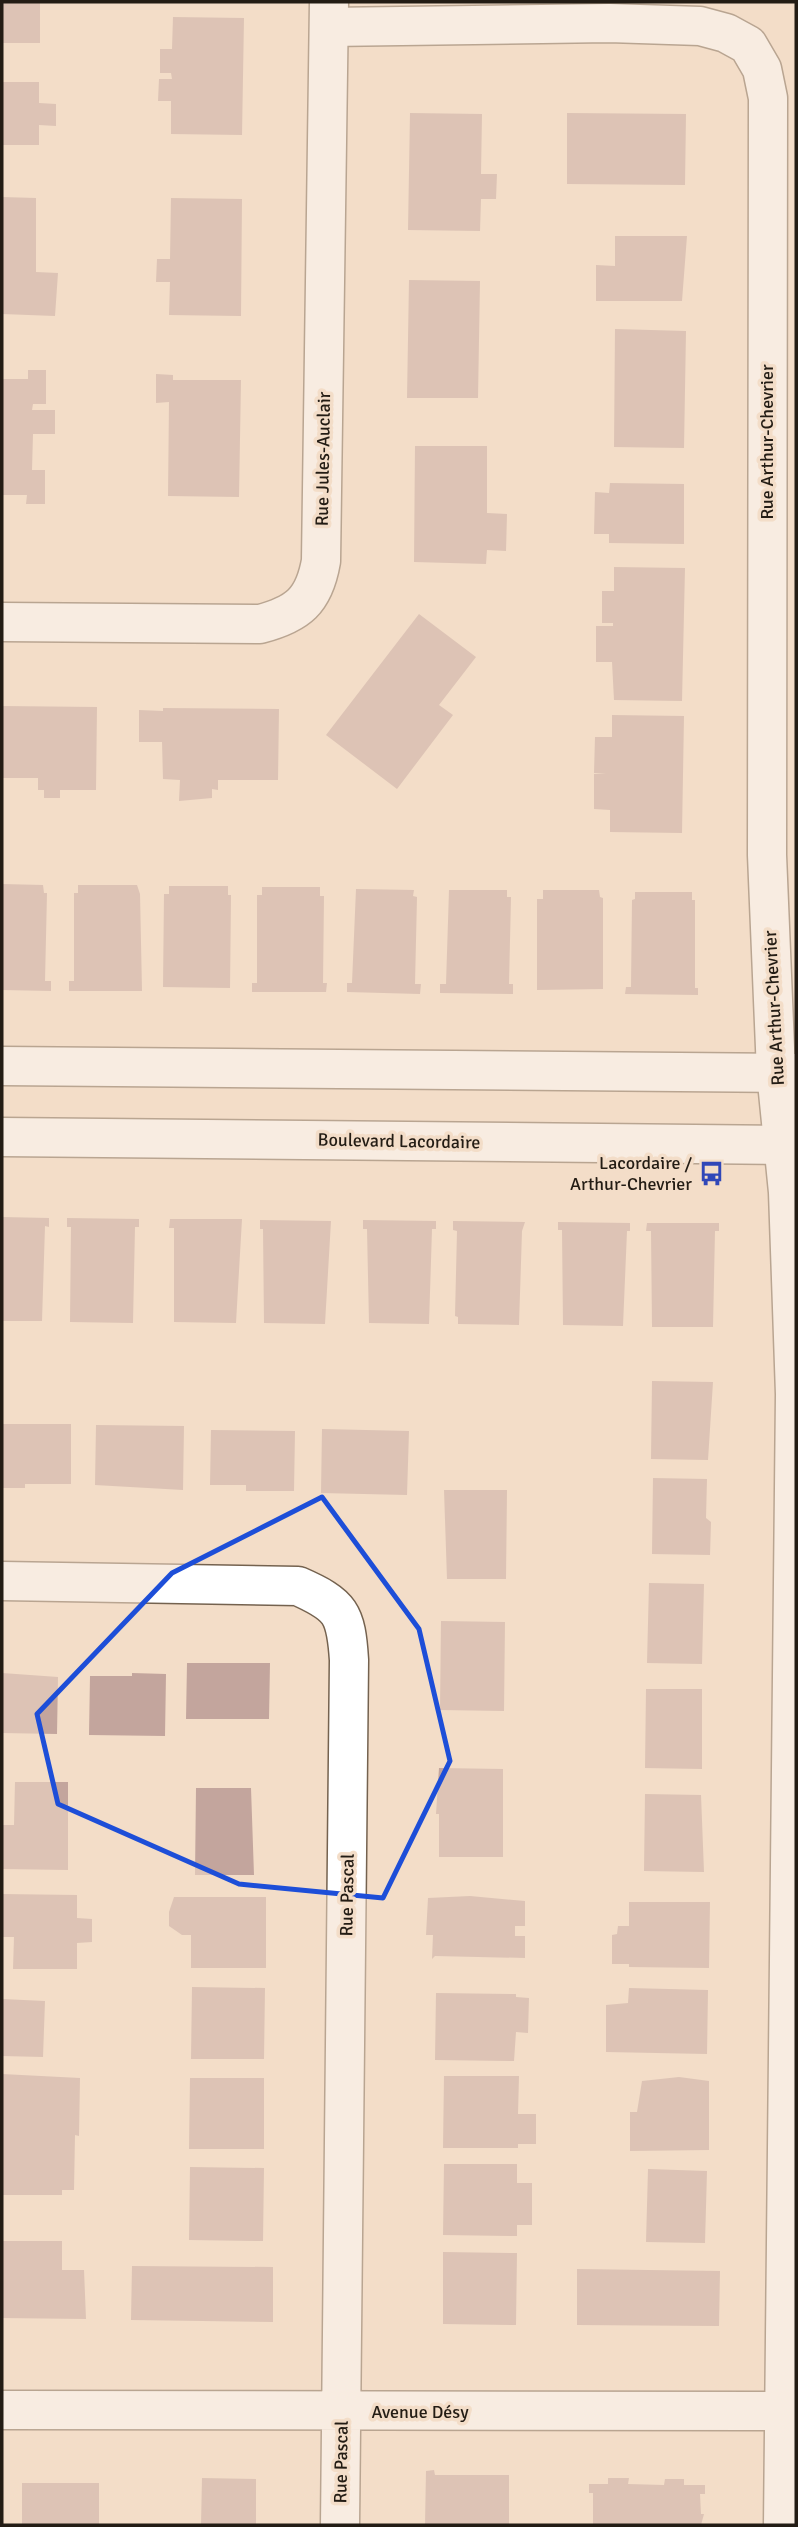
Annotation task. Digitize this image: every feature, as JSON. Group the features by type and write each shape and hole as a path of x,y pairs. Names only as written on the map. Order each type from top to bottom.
{"street":[{"name":"Rue Jules-Auclair","path":"2,622 260,624 283,618 303,606 317,584 321,561 329,14"},
{"name":"Rue Arthur-Chevrier","path":"329,14 700,26 726,33 748,45 762,69 768,98 781,639 767,855 790,1145 795,1394 791,2411 783,2525"},
{"path":"2,1066 786,1072"},
{"name":"Boulevard Lacordaire","path":"2,1137 790,1145"},
{"name":"Rue Pascal","path":"2,1581 298,1586 326,1598 347,1625 349,1660 340,2525"},
{"name":"Avenue Désy","path":"2,2410 791,2411"}],"highlighted area":[{"path":"322,1497 419,1629 450,1761 383,1898 239,1884 58,1804 37,1714 172,1573"}],"building":[{"path":"2,2 40,2 40,43 2,43"},
{"path":"173,17 244,18 242,135 171,134 171,101 158,101 159,79 172,79 171,73 160,73 160,49 172,49"},
{"path":"2,82 39,82 39,103 56,104 56,126 39,125 39,145 2,145"},
{"path":"410,113 482,114 481,174 497,174 496,199 481,199 480,231 408,230"},
{"path":"567,113 686,114 685,185 567,184"},
{"path":"2,197 36,198 36,272 58,273 55,316 2,314"},
{"path":"171,198 242,199 241,316 169,315 170,282 156,282 157,259 170,259"},
{"path":"615,236 687,236 682,301 596,301 596,265 615,266"},
{"path":"409,280 480,281 478,398 407,398"},
{"path":"615,329 686,331 684,448 614,447"},
{"path":"28,370 46,370 46,404 33,404 32,410 55,410 55,434 33,434 32,470 45,470 45,504 26,504 27,495 2,495 2,379 28,379"},
{"path":"156,374 173,375 173,380 241,380 239,497 168,496 169,402 156,403"},
{"path":"415,446 487,446 487,513 507,514 506,551 487,550 486,564 414,562"},
{"path":"610,483 684,484 684,544 609,543 609,534 594,534 595,492 609,493"},
{"path":"614,567 685,568 682,701 614,700 612,662 596,662 596,626 613,626 613,623 602,623 602,591 614,591"},
{"path":"419,614 476,657 439,705 453,715 397,789 326,735"},
{"path":"2,706 97,707 96,790 60,790 60,798 44,798 44,790 38,790 38,778 2,778"},
{"path":"163,708 279,709 278,780 218,780 218,790 212,789 212,798 179,801 180,780 163,779 162,742 139,742 139,710 163,711"},
{"path":"612,715 684,716 682,833 610,832 610,810 594,809 594,774 606,774 594,773 595,737 612,737"},
{"path":"2,884 43,885 44,893 47,893 45,981 51,981 51,991 2,990"},
{"path":"78,885 137,885 140,894 142,991 69,991 69,981 74,981 74,893 78,893"},
{"path":"169,886 228,886 228,895 231,895 230,988 163,987 164,894 169,894"},
{"path":"262,887 320,887 320,896 324,896 323,983 327,983 326,992 252,992 252,983 257,983 257,895 262,895"},
{"path":"356,889 414,890 413,896 417,897 415,984 421,984 420,994 347,992 347,983 352,983"},
{"path":"449,890 507,890 507,897 511,897 509,984 513,984 513,994 440,993 440,984 446,984"},
{"path":"543,890 599,890 600,897 603,898 603,989 537,990 537,899 543,899"},
{"path":"635,892 692,892 692,900 695,900 695,988 698,988 698,995 625,994 626,987 631,987 632,900 635,899"},
{"path":"2,1217 49,1218 49,1227 45,1226 42,1321 2,1321"},
{"path":"67,1218 139,1219 139,1227 135,1227 133,1323 70,1322 71,1227 67,1227"},
{"path":"170,1219 242,1219 236,1323 174,1322 174,1228 169,1228"},
{"path":"260,1220 331,1221 325,1324 264,1323 263,1229 260,1229"},
{"path":"363,1220 436,1221 436,1229 432,1229 429,1324 369,1323 367,1229 363,1229"},
{"path":"453,1221 525,1222 522,1231 519,1325 458,1324 458,1317 455,1316 457,1231 453,1230"},
{"path":"558,1222 630,1223 630,1231 627,1231 623,1326 563,1325 562,1230 558,1230"},
{"path":"647,1223 719,1223 719,1231 715,1231 713,1327 652,1327 651,1231 646,1231"},
{"path":"652,1381 713,1382 708,1460 651,1459"},
{"path":"2,1424 71,1424 71,1484 25,1484 25,1488 2,1488"},
{"path":"96,1425 184,1426 183,1490 95,1485"},
{"path":"322,1429 409,1431 407,1495 321,1493"},
{"path":"211,1430 295,1431 294,1491 246,1491 246,1485 210,1485"},
{"path":"653,1478 707,1479 706,1518 711,1522 710,1555 652,1554"},
{"path":"444,1490 507,1490 506,1579 447,1579"},
{"path":"649,1583 704,1584 702,1664 647,1663"},
{"path":"441,1621 505,1622 504,1711 440,1710"},
{"path":"187,1663 270,1663 269,1719 186,1719"},
{"path":"2,1673 58,1677 57,1734 2,1733"},
{"path":"132,1673 166,1674 165,1736 89,1735 90,1676 132,1676"},
{"path":"646,1689 702,1689 702,1769 645,1768"},
{"path":"439,1768 503,1769 503,1857 439,1857 439,1814 436,1814"},
{"path":"15,1782 68,1782 68,1870 2,1869 2,1825 14,1825"},
{"path":"196,1788 251,1788 254,1875 195,1875"},
{"path":"645,1794 701,1795 704,1872 644,1871"},
{"path":"2,1894 77,1895 77,1918 92,1919 92,1942 77,1943 77,1969 13,1969 14,1937 2,1937"},
{"path":"470,1896 525,1901 525,1926 515,1926 515,1936 525,1936 525,1958 435,1956 432,1959 433,1935 426,1935 428,1898"},
{"path":"174,1897 266,1897 266,1968 191,1968 191,1935 182,1935 169,1926 169,1912"},
{"path":"629,1902 710,1902 709,1968 629,1967 629,1964 612,1964 612,1935 617,1934 618,1926 629,1926"},
{"path":"192,1987 265,1988 264,2059 191,2059"},
{"path":"629,1988 708,1990 707,2054 606,2052 606,2005 628,2003"},
{"path":"436,1993 516,1994 516,1997 529,1998 528,2033 516,2032 514,2061 435,2060"},
{"path":"2,1999 45,2001 43,2057 2,2056"},
{"path":"2,2074 80,2078 79,2136 75,2135 74,2190 62,2190 62,2195 2,2195"},
{"path":"444,2076 519,2076 518,2114 536,2114 536,2144 518,2144 518,2148 443,2148"},
{"path":"679,2077 709,2081 709,2150 630,2151 630,2112 637,2112 642,2081"},
{"path":"190,2078 264,2078 264,2149 189,2149"},
{"path":"444,2164 517,2164 517,2183 532,2183 532,2225 517,2225 517,2236 443,2235"},
{"path":"190,2167 264,2168 263,2241 189,2240"},
{"path":"648,2169 707,2171 705,2243 646,2242"},
{"path":"2,2241 62,2241 62,2270 84,2270 86,2319 2,2318"},
{"path":"443,2252 517,2253 516,2325 443,2324"},
{"path":"132,2266 273,2267 273,2322 131,2320"},
{"path":"577,2269 720,2271 719,2326 577,2325"},
{"path":"434,2470 435,2475 509,2475 509,2525 425,2525 426,2471"},
{"path":"202,2478 256,2479 256,2525 201,2525"},
{"path":"608,2478 629,2478 628,2484 664,2485 665,2479 684,2479 684,2485 705,2485 705,2494 700,2494 701,2514 704,2514 701,2525 593,2525 593,2493 589,2493 589,2484 608,2484"},
{"path":"22,2483 99,2483 99,2525 22,2525"}],"place":[{"name":"Lacordaire / Arthur-Chevrier","path":"712,1173"}]}
